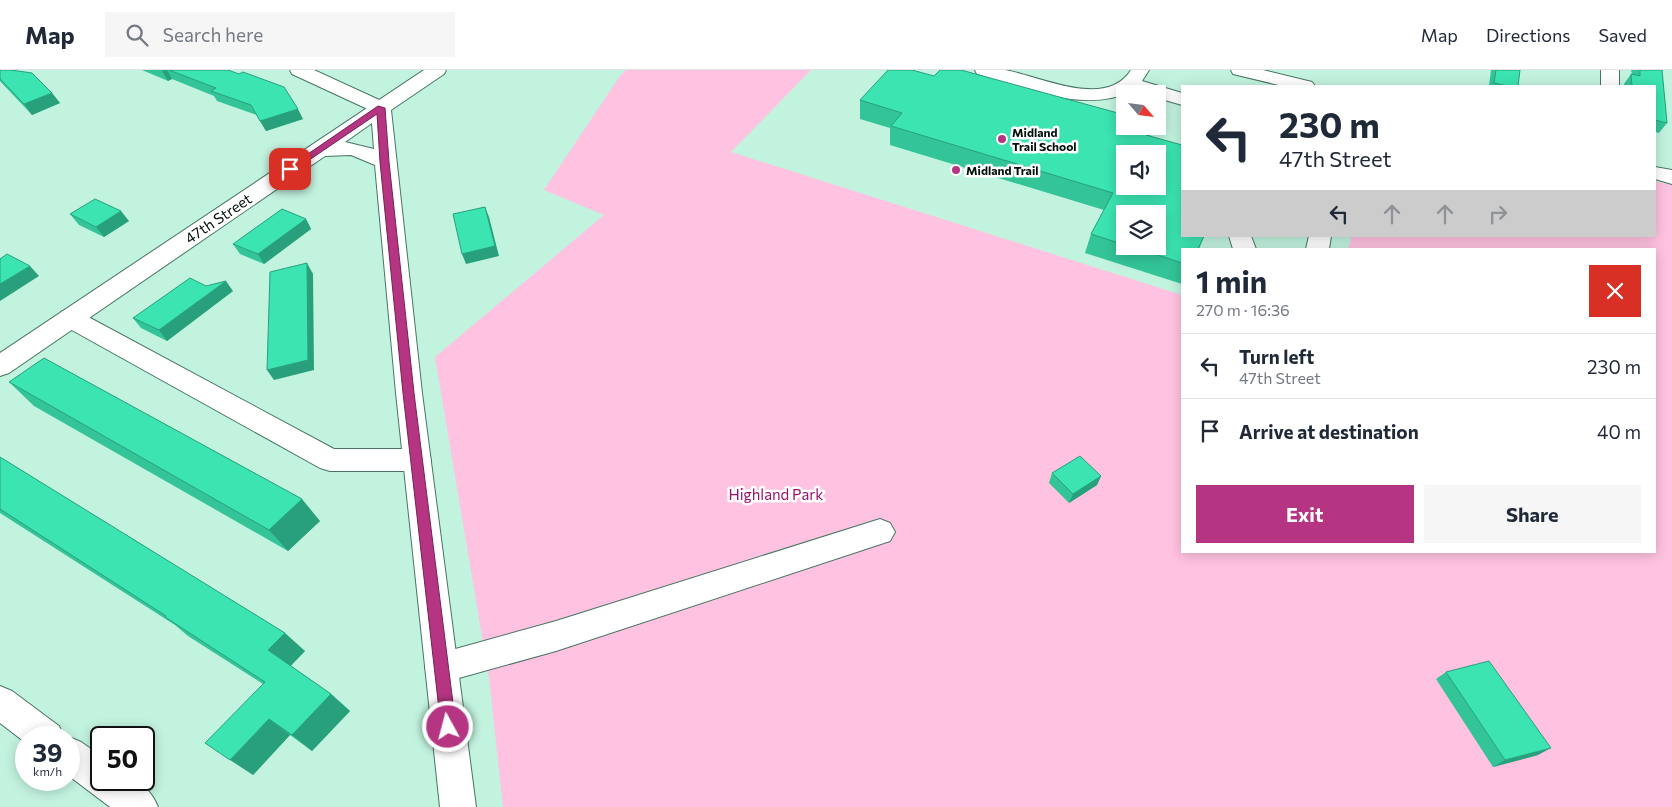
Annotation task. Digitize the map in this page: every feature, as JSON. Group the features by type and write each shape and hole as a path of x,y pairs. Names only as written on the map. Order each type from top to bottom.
{"main road":[{"path":"299,70 381,108 384,162 442,668 456,807"},
{"name":"47th Street","path":"0,366 437,70"},
{"path":"984,70 1072,94 1086,95 1114,93 1135,77 1181,98"},
{"path":"1240,70 1301,85"},
{"path":"1610,70 1610,85"},
{"path":"317,151 343,146 384,162"},
{"path":"1656,173 1672,177"},
{"path":"70,318 330,460 417,460"},
{"path":"442,668 565,633 880,532"},
{"path":"0,702 31,726"},
{"path":"80,762 90,770"},
{"path":"118,791 140,807"}],"green space":[{"name":"Highland Park","path":"626,70 811,70 731,152 1181,295 1181,553 1656,553 1656,248 1348,248 1352,237 1656,237 1656,181 1672,185 1672,807 503,807 489,678 435,357 604,215 544,190 620,76"}],"building":[{"path":"0,70 32,73 52,93 24,104 0,79"},
{"path":"169,70 228,70 239,74 243,72 284,87 298,109 260,121 251,105 211,91 216,88"},
{"path":"888,70 912,70 934,76 940,70 961,70 1116,113 1116,135 1146,135 1181,145 1181,237 1204,237 1198,248 1181,248 1181,263 1158,255 1166,255 1166,205 1116,205 1116,242 1091,234 1113,193 891,126 902,113 860,100"},
{"path":"1496,70 1520,70 1518,85 1494,83"},
{"path":"1640,70 1662,70 1667,123 1656,120 1656,85 1632,85 1631,74 1640,76"},
{"path":"95,199 121,211 96,227 70,214"},
{"path":"485,207 495,246 462,254 453,214"},
{"path":"282,209 306,219 258,254 233,244"},
{"path":"7,254 30,266 0,284 0,259"},
{"path":"307,263 308,360 267,370 270,272"},
{"path":"190,278 206,286 226,281 159,330 133,318"},
{"path":"44,358 302,499 269,530 9,382"},
{"path":"1080,456 1101,476 1073,494 1052,473"},
{"path":"0,457 285,633 268,650 331,694 292,735 269,719 230,760 205,743 265,682 0,509"},
{"path":"1489,661 1551,748 1505,760 1446,672"}],"place":[{"name":"Midland Trail School","path":"1002,139"},
{"name":"Midland Trail","path":"956,170"}],"route":[{"path":"290,169 381,108 384,162 409,393 448,727"}]}
